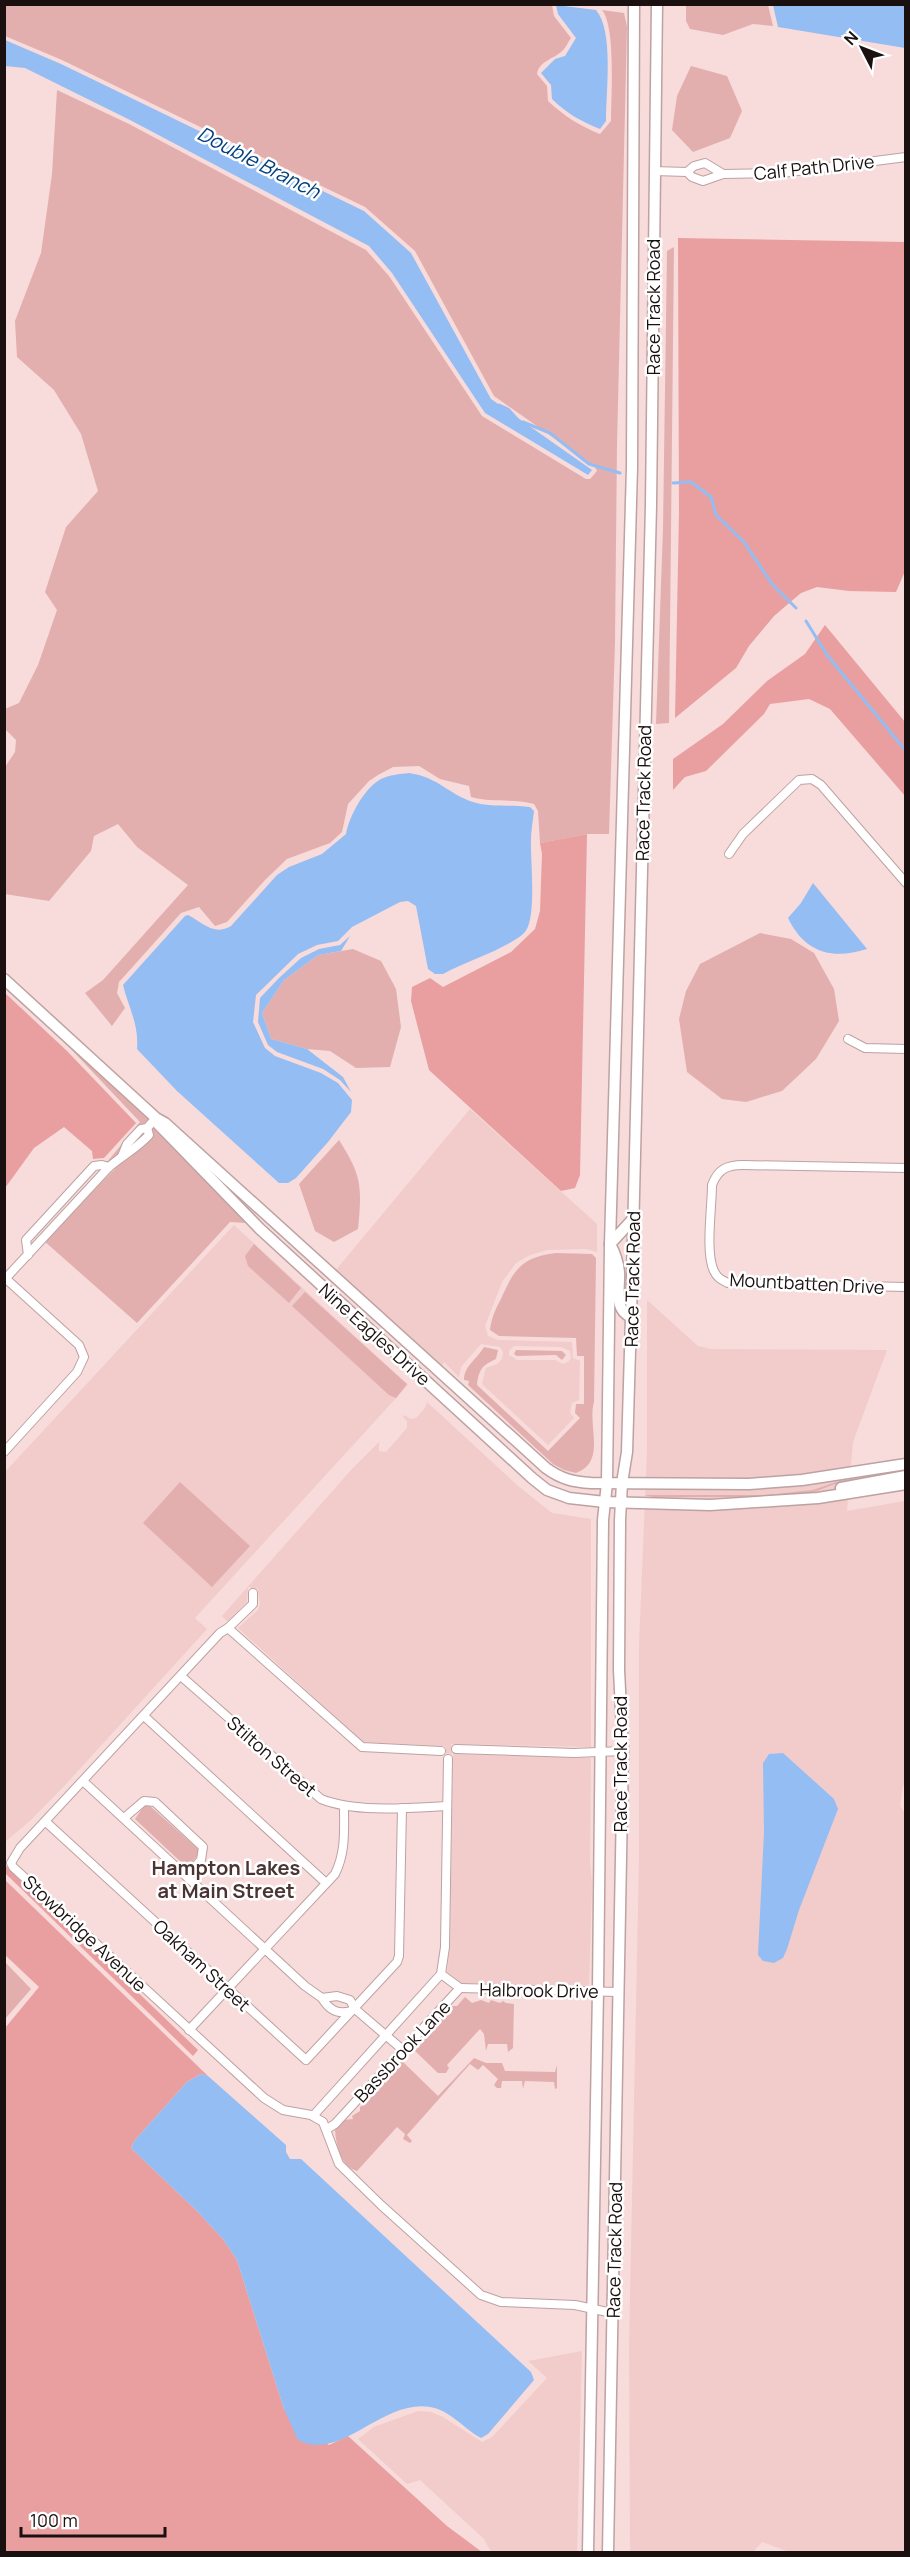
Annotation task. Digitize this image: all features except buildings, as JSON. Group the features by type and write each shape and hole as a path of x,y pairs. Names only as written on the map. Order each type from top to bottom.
{"main road":[{"name":"Race Track Road","path":"588,2553 610,1244 632,467 634,4"},
{"name":"Race Track Road","path":"608,2553 623,1751 619,1670 621,1503 627,1452 632,1317 651,505 657,4"},
{"path":"632,392 652,392"},
{"path":"623,742 644,740"},
{"name":"Nine Eagles Drive","path":"4,979 546,1468 570,1481 749,1484 802,1480 906,1464"},
{"name":"Nine Eagles Drive","path":"156,1118 159,1126 260,1229 537,1483 559,1496 621,1503 710,1505 813,1498"},
{"path":"260,1229 270,1218"},
{"path":"632,1317 622,1311 620,1306 618,1265 610,1244 633,1218"},
{"path":"813,1498 837,1488 906,1476"},
{"path":"813,1498 906,1484"},
{"path":"589,2504 609,2505"}],"street":[{"name":"Calf Path Drive","path":"687,172 692,177 703,181 723,174 782,173 906,157"},
{"name":"Calf Path Drive","path":"654,171 687,172 694,166 705,163 723,174"},
{"path":"729,855 743,834 799,780 812,779 821,785 906,883"},
{"path":"848,1039 865,1048 906,1049"},
{"path":"4,1452 70,1380 84,1357 79,1346 5,1277 28,1255 26,1240 94,1166 109,1167 122,1156 135,1150 149,1135 147,1128 156,1118"},
{"name":"Mountbatten Drive","path":"906,1168 743,1165 723,1168 712,1185 711,1249 713,1269 718,1277 728,1283 906,1287"},
{"name":"Stowbridge Avenue","path":"253,1593 253,1604 220,1633 182,1677 14,1856 11,1863 189,2030 274,2106 313,2116 323,2122 339,2164 481,2295 501,2302 575,2305 612,2313"},
{"path":"228,1628 362,1747 441,1751"},
{"name":"Stilton Street","path":"182,1677 308,1790 321,1799 344,1806 402,1808 447,1806"},
{"path":"144,1716 326,1883"},
{"path":"456,1749 574,1754 623,1751"},
{"name":"Bassbrook Lane","path":"313,2116 441,1974 445,1947 448,1759"},
{"path":"83,1781 305,1986 322,1998 335,2012 342,2014 355,2009 399,1956 402,1808"},
{"path":"124,1818 137,1804 144,1801 155,1802 203,1847 201,1860 188,1876"},
{"path":"189,2030 335,1874 342,1861 344,1806"},
{"name":"Oakham Street","path":"46,1822 306,2060 355,2009"},
{"name":"Bassbrook Lane","path":"327,2129 335,2124 460,1988 441,1974"},
{"name":"Halbrook Drive","path":"460,1988 618,1992"},
{"path":"322,1998 344,1997 351,2000 355,2009 403,2050"}],"shaded area":[{"path":"5,5 552,5 554,16 571,38 559,54 541,66 537,74 547,86 548,101 572,120 600,134 611,121 612,80 609,31 602,10 624,13 627,27 609,834 587,834 540,843 538,811 534,804 471,797 469,786 440,779 419,766 393,767 369,781 348,804 342,832 330,843 287,859 227,922 215,926 199,907 181,913 119,982 117,993 125,1008 112,1026 85,993 103,980 188,885 137,847 118,824 94,836 91,851 49,901 5,894 5,767 15,752 16,740 5,729 5,709 19,703 38,665 57,610 45,592 66,527 98,491 81,434 54,390 17,357 15,321 41,253 52,174 57,90 129,124 366,250 389,276 482,416 586,479 590,479 597,471 595,467 494,396 415,251 365,207 62,60 5,36"},
{"path":"686,5 768,5 773,26 753,24 723,35 690,29 686,21"},
{"path":"691,66 727,76 742,111 730,138 693,152 672,130 677,96"},
{"path":"678,238 905,242 906,569 896,592 849,591 817,587 801,593 774,616 749,646 736,668 675,718 679,512"},
{"path":"674,247 669,723 656,724 663,529 667,251"},
{"path":"825,625 905,722 905,796 830,709 809,699 770,704 764,714 706,771 685,777 673,790 673,759 723,724 767,681 805,654"},
{"path":"587,834 580,1175 575,1188 561,1191 429,1070 411,1001 412,987 430,978 443,987 511,952 535,929 540,911 542,854 540,843"},
{"path":"760,933 791,939 814,953 834,989 839,1021 816,1059 782,1091 746,1102 722,1099 687,1072 679,1019 686,991 700,964"},
{"path":"353,949 381,961 396,989 401,1027 390,1067 356,1068 330,1051 307,1049 271,1039 262,1013 284,980 318,955"},
{"path":"4,985 150,1119 155,1130 246,1223 230,1222 137,1323 43,1240 115,1169 107,1162 140,1122 70,1048"},
{"path":"5,993 67,1051 136,1123 104,1158 93,1159 92,1151 64,1127 34,1148 5,1188"},
{"path":"470,1109 597,1224 597,1252 586,1249 547,1250 530,1255 516,1263 502,1282 485,1326 488,1336 498,1340 572,1342 573,1358 580,1361 579,1400 572,1403 570,1413 574,1418 548,1445 482,1384 486,1368 497,1364 502,1359 503,1352 500,1347 481,1344 461,1367 459,1377 444,1362 442,1366 335,1271","holes":["514,1346 561,1347 570,1351 571,1358 563,1364 555,1360 517,1360 509,1355 509,1351"]},
{"path":"339,1140 356,1173 360,1202 358,1229 334,1242 315,1231 299,1184"},
{"path":"234,1225 408,1385 195,1618 207,1629 67,1783 31,1820 5,1842 4,1473"},
{"path":"254,1244 301,1288 289,1303 248,1266 245,1256"},
{"path":"556,1253 592,1254 596,1258 592,1411 594,1442 591,1460 585,1468 576,1473 553,1464 468,1385 469,1381 464,1380 468,1367 484,1347 498,1350 496,1359 480,1371 477,1385 548,1451 580,1418 575,1413 576,1404 584,1404 584,1356 577,1356 576,1338 499,1336 490,1330 496,1310 515,1272 527,1261"},
{"path":"305,1292 407,1384 396,1398 389,1395 292,1306"},
{"path":"647,1300 698,1346 711,1349 887,1350 853,1442 847,1511 905,1501 906,1782 903,1786 900,1806 906,1814 906,2552 789,2552 762,2542 753,2552 630,2552 629,2346 639,1858 639,1645 647,1451"},
{"path":"516,1350 562,1351 566,1355 562,1360 556,1355 517,1356 514,1354"},
{"path":"427,1402 517,1485 552,1513 591,1519 591,1747 451,1744 452,1754 446,1753 445,1746 363,1742 238,1628 258,1610 260,1604 258,1589 248,1587 247,1602 228,1622 222,1616 352,1469 379,1442 379,1451 386,1452 407,1428 407,1421 403,1417 405,1415 410,1419 416,1418"},
{"path":"905,1470 905,1472 835,1484 814,1492 759,1497 653,1497 644,1495 766,1495 813,1490 839,1481"},
{"path":"180,1482 250,1546 212,1587 143,1523"},
{"path":"453,1754 591,1758 590,1861 592,1885 589,1986 462,1983 447,1972 450,1948"},
{"path":"144,1806 150,1806 199,1850 191,1864 183,1864 135,1819"},
{"path":"5,1865 198,2050 193,2056 5,1873"},
{"path":"4,1879 208,2076 201,2074 187,2082 135,2140 131,2148 197,2211 223,2239 237,2260 284,2409 329,2445 348,2436 447,2526 482,2552 5,2552 5,2028 39,1987 5,1955"},
{"path":"5,1962 31,1989 5,2019"},
{"path":"465,1997 472,2003 481,2000 489,2003 491,2000 514,2004 513,2048 508,2052 507,2044 488,2044 486,2051 484,2034 480,2029 447,2065 449,2068 446,2073 438,2073 415,2051 422,2043 422,2039 426,2039 426,2035 430,2035 430,2031 441,2023 440,2019 445,2018 445,2014 453,2010 452,2006 457,2006"},
{"path":"474,2058 486,2063 502,2063 505,2071 555,2072 557,2065 557,2088 555,2089 554,2082 525,2081 523,2089 522,2081 502,2081 501,2088 497,2088 494,2085 498,2079 483,2065 478,2070 470,2064 407,2135 412,2141 410,2143 403,2139 405,2134 397,2127 357,2171 347,2164 338,2148 335,2129 342,2120 353,2119 352,2116 360,2111 360,2107 367,2103 367,2099 375,2095 375,2091 379,2091 382,2083 386,2083 390,2075 397,2070 397,2067 393,2067 394,2063 402,2061 438,2096"},
{"path":"582,2351 577,2552 491,2552 484,2539 420,2480 407,2484 358,2439 374,2427 418,2411 431,2412 443,2417 482,2442 492,2437 547,2378 528,2361"}],"water":[{"path":"556,5 596,10 602,20 607,47 608,79 606,121 600,129 574,117 552,99 551,85 541,73 555,59 565,56 576,38 558,14"},
{"path":"773,5 905,5 905,48 778,27"},
{"path":"5,40 61,64 364,211 411,253 491,399 592,470 588,475 485,413 392,273 369,246 130,120 25,68 5,66"},
{"path":"409,773 428,778 473,802 530,807 534,811 531,839 532,904 528,927 523,934 505,946 443,974 435,974 428,969 416,906 408,901 400,902 352,927 338,941 317,945 298,954 256,995 253,1022 265,1048 275,1056 321,1073 338,1083 352,1100 351,1112 328,1142 296,1178 288,1183 279,1183 177,1091 137,1049 135,1024 123,985 185,916 188,915 214,929 225,929 231,926 277,875 289,867 322,854 346,834 358,804 375,783 387,777"},
{"path":"813,883 867,949 842,954 821,951 811,946 795,930 788,918 801,903"},
{"path":"350,936 341,951 318,955 284,980 262,1013 271,1039 307,1049 343,1077 351,1092 340,1080 323,1069 277,1052 268,1045 258,1022 260,998 279,978 301,958 319,949 340,945"},
{"path":"783,1753 834,1799 838,1809 799,1910 787,1949 783,1958 774,1963 763,1961 758,1955 764,1832 763,1763 769,1754"},
{"path":"201,2074 208,2076 286,2145 286,2152 290,2159 301,2159 531,2372 534,2380 488,2434 481,2438 437,2409 412,2407 395,2412 346,2438 330,2443 314,2445 298,2440 284,2409 237,2260 223,2239 197,2211 131,2148 135,2140 187,2082"}],"waterway":[{"name":"Double Branch","path":"499,405 508,409 517,419"},
{"name":"Double Branch","path":"523,422 550,433 589,464 620,473"},
{"name":"Double Branch","path":"673,483 691,482 711,497 716,515 744,542 772,584 796,608"},
{"name":"Double Branch","path":"806,621 827,655 906,751"}],"district":[{"name":"Hampton Lakes at Main Street","path":"226,1878"}]}
